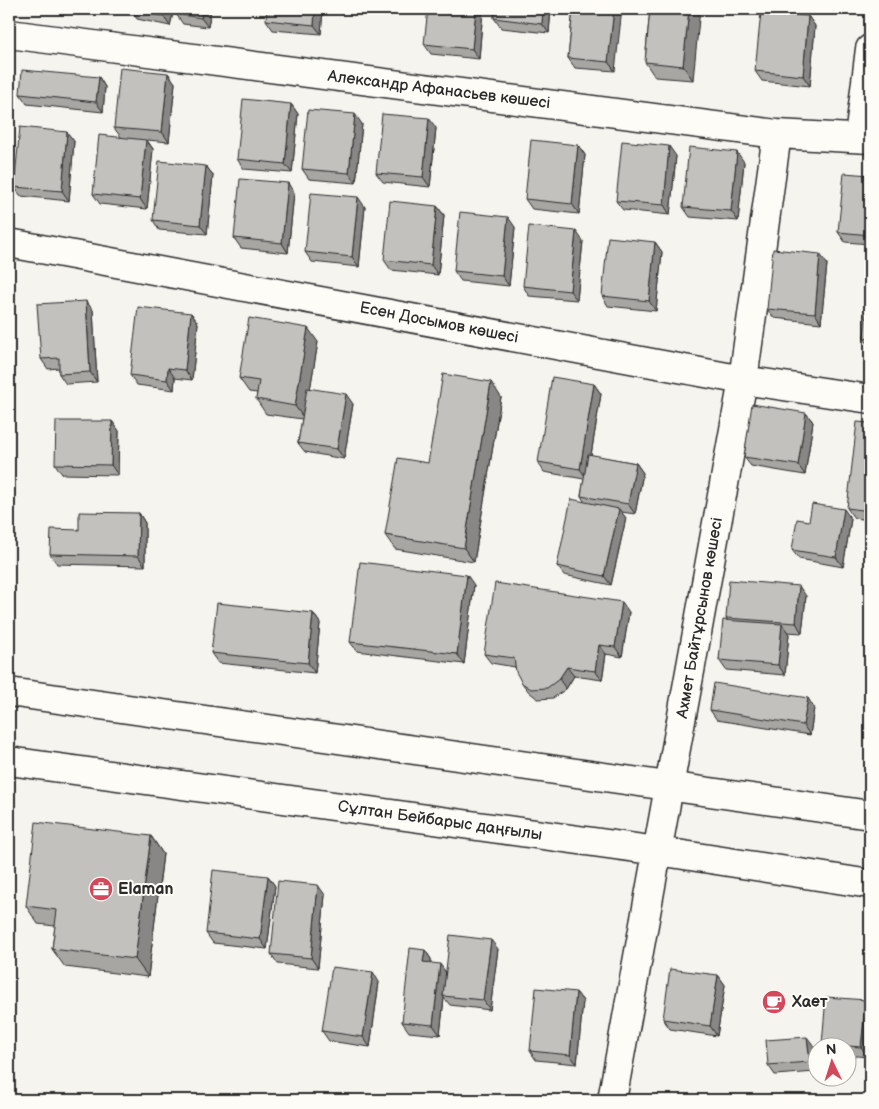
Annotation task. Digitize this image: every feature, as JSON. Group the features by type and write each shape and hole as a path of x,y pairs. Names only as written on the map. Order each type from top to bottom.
{"street":[{"name":"Александр Афанасьев көшесі","path":"9,34 777,134 864,139"},
{"path":"864,139 870,49"},
{"name":"Ахмет Байтұрсынов көшесі","path":"612,1100 743,380 777,134"},
{"name":"Есен Досымов көшесі","path":"9,243 743,380 870,398"},
{"path":"9,692 870,814"},
{"name":"Сұлтан Бейбарыс даңғылы","path":"9,761 658,851 870,884"}],"building":[{"path":"131,9 165,9 163,16"},
{"path":"177,9 202,9 201,18 176,14"},
{"path":"267,9 315,9 314,25 266,20"},
{"path":"428,9 476,9 472,49 424,44"},
{"path":"495,9 543,9 542,24 494,18"},
{"path":"573,9 614,9 608,62 568,58"},
{"path":"650,9 689,9 683,66 645,62"},
{"path":"761,12 808,16 803,76 755,71"},
{"path":"120,68 168,73 162,132 114,128"},
{"path":"22,70 99,77 96,102 20,94"},
{"path":"243,99 291,104 285,164 237,159"},
{"path":"308,110 355,114 349,173 302,169"},
{"path":"382,114 429,118 423,177 376,173"},
{"path":"20,127 67,132 62,191 14,187"},
{"path":"99,135 146,140 140,199 93,194"},
{"path":"531,140 578,145 572,204 525,199"},
{"path":"622,141 669,146 664,205 616,201"},
{"path":"689,147 737,152 731,211 683,207"},
{"path":"159,161 206,166 200,225 153,220"},
{"path":"844,173 870,175 870,235 838,232"},
{"path":"240,179 288,183 282,243 234,238"},
{"path":"311,193 358,197 352,257 305,252"},
{"path":"390,201 437,206 431,265 384,260"},
{"path":"460,212 508,217 502,276 454,271"},
{"path":"529,226 576,231 570,291 523,286"},
{"path":"608,237 655,242 649,301 602,296"},
{"path":"773,249 820,254 815,313 767,309"},
{"path":"870,279 870,339 864,338"},
{"path":"86,301 90,372 59,374 59,358 41,359 37,304"},
{"path":"138,307 191,313 185,370 168,368 167,380 130,375"},
{"path":"249,318 308,328 295,406 256,399 259,381 239,378"},
{"path":"443,374 491,382 464,548 385,535 398,458 428,463"},
{"path":"552,377 594,384 580,469 538,462"},
{"path":"307,388 346,394 337,449 298,443"},
{"path":"752,404 806,413 798,465 744,457"},
{"path":"56,421 112,421 111,465 55,464"},
{"path":"857,422 870,423 870,511 847,508"},
{"path":"588,454 636,463 628,504 581,496"},
{"path":"571,499 619,509 604,576 557,566"},
{"path":"812,504 844,509 836,557 792,550 797,519 809,521"},
{"path":"79,512 139,513 138,556 50,554 51,529 79,530"},
{"path":"360,562 467,575 457,654 350,642"},
{"path":"729,580 799,586 796,623 726,618"},
{"path":"495,583 622,602 615,647 599,645 595,671 567,667 559,679 547,688 531,689 522,683 516,672 514,658 484,654"},
{"path":"217,603 313,613 308,663 211,653"},
{"path":"723,620 782,624 778,665 719,660"},
{"path":"714,683 808,698 803,725 710,710"},
{"name":"Elaman","path":"36,822 151,836 135,959 52,949 57,910 26,906"},
{"path":"213,870 268,876 260,939 206,933"},
{"path":"278,881 318,885 311,958 271,954"},
{"path":"450,935 491,940 483,1000 443,996"},
{"path":"410,948 425,950 423,962 440,964 433,1025 402,1022"},
{"path":"332,967 373,972 363,1037 322,1031"},
{"path":"670,969 718,975 710,1026 663,1019"},
{"path":"536,988 576,992 570,1055 530,1051"},
{"path":"826,997 866,1000 861,1047 856,1047 856,1036 823,1036"},
{"path":"806,1037 806,1062 768,1065 766,1040"}],"place":[{"name":"Elaman","path":"101,889"},
{"name":"Хает","path":"774,1002"}]}
